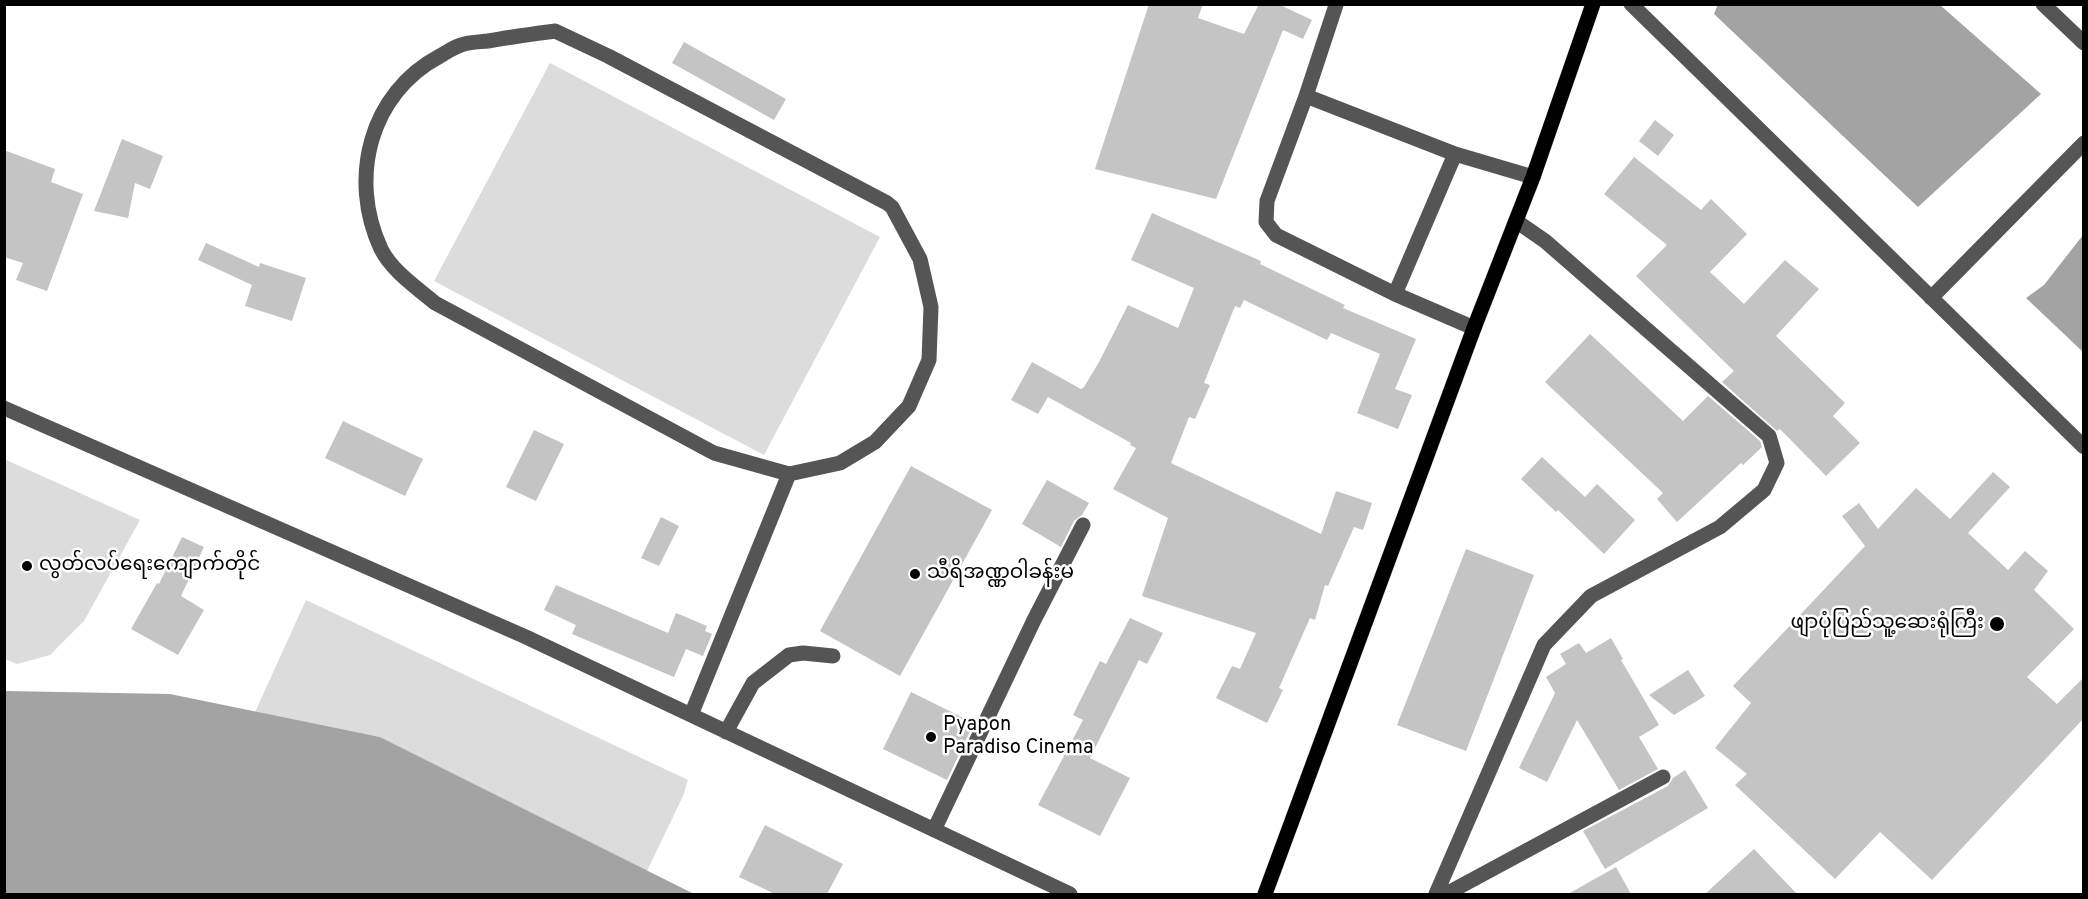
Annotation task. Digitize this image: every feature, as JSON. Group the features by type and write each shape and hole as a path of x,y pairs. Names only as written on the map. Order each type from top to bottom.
{"main road":[{"path":"1265,894 1474,328 1533,177 1593,4"}],"street":[{"path":"1631,4 2084,447"},
{"path":"2043,4 2084,43"},
{"path":"1336,5 1306,96 1267,201 1266,222 1276,235 1395,294 1474,328"},
{"path":"555,31 608,56 892,207 920,259 931,307 929,360 909,406 875,442 840,463 789,474 714,453 435,303 397,270 382,251 369,217 366,190 368,152 377,122 387,104 412,75 461,45 555,31"},
{"path":"1306,96 1455,154 1533,177"},
{"path":"1931,298 2084,143"},
{"path":"1395,294 1455,154"},
{"path":"1436,894 1544,645 1590,596 1720,527 1764,490 1777,463 1769,436 1545,241 1516,221"},
{"path":"4,408 526,637 1070,894"},
{"path":"691,715 789,474"},
{"path":"934,830 1034,620 1083,525"},
{"path":"726,732 753,683 789,655 803,653 833,656"},
{"path":"1446,894 1664,777"}],"shaded area":[{"path":"1718,4 1940,5 2041,94 1918,207 1714,14"},
{"path":"550,63 880,237 764,455 434,281"},
{"path":"2083,235 2083,352 2026,298 2044,285"},
{"path":"4,459 140,520 84,621 50,655 17,664 5,659"},
{"path":"306,600 688,780 683,796 647,871 380,737 255,712"},
{"path":"5,691 170,694 380,737 694,894 5,894"}],"building":[{"path":"1149,4 1203,4 1198,18 1244,34 1259,4 1278,4 1312,20 1303,39 1283,30 1216,199 1095,169"},
{"path":"684,42 786,99 774,120 672,63"},
{"path":"1655,120 1674,135 1658,156 1639,141"},
{"path":"122,139 163,156 150,189 135,183 128,218 94,211"},
{"path":"4,150 55,169 51,182 83,194 47,291 16,280 23,263 4,257"},
{"path":"1634,157 1701,210 1711,199 1747,234 1710,272 1744,304 1785,260 1819,289 1776,336 1845,403 1833,416 1860,443 1826,476 1780,429 1777,431 1722,382 1734,371 1636,276 1667,245 1604,194"},
{"path":"1152,213 1261,261 1260,264 1345,305 1343,308 1416,339 1395,389 1412,395 1398,429 1357,413 1380,354 1331,333 1327,340 1244,300 1240,308 1235,306 1204,383 1210,385 1195,419 1189,417 1171,463 1321,534 1336,491 1372,503 1363,530 1354,527 1328,586 1325,585 1315,620 1310,618 1279,688 1283,690 1267,723 1216,698 1232,666 1240,669 1256,633 1142,596 1168,518 1113,489 1136,448 1130,445 1131,443 1048,397 1038,414 1011,400 1032,362 1081,389 1084,387 1128,305 1178,328 1194,288 1131,260"},
{"path":"206,243 259,267 260,263 306,278 292,321 245,306 252,285 198,260"},
{"path":"1590,334 1683,421 1708,396 1760,441 1762,447 1743,465 1741,463 1677,522 1657,499 1663,493 1545,382"},
{"path":"343,421 423,459 405,496 325,458"},
{"path":"534,430 564,444 536,501 506,487"},
{"path":"1542,457 1585,497 1597,484 1635,520 1604,554 1558,510 1556,512 1521,479"},
{"path":"911,466 992,510 900,676 820,631"},
{"path":"1993,472 2010,487 1968,533 2008,570 2025,551 2048,571 2034,590 2074,629 2027,677 2057,704 2084,677 2084,718 1932,880 1880,832 1835,879 1735,785 1747,774 1715,748 1751,703 1733,686 1865,546 1842,516 1859,503 1878,529 1916,488 1950,519"},
{"path":"1047,480 1089,503 1082,515 1074,521 1061,547 1022,524"},
{"path":"661,517 679,526 659,566 641,558"},
{"path":"182,537 204,547 181,596 204,610 178,655 131,629 157,583 159,584"},
{"path":"1466,549 1534,575 1466,751 1397,725"},
{"path":"556,585 668,633 676,613 707,626 705,631 712,634 703,656 686,649 674,677 572,634 576,625 544,610"},
{"path":"1130,618 1163,633 1147,664 1139,660 1090,758 1130,778 1100,836 1038,805 1083,720 1073,715 1100,661 1106,664"},
{"path":"1611,638 1623,659 1621,660 1659,725 1639,737 1658,769 1619,790 1577,720 1547,782 1519,768 1555,693 1546,677 1566,664 1560,654 1579,643 1586,653"},
{"path":"1688,670 1705,696 1674,715 1649,695"},
{"name":"Pyapon Paradiso Cinema","path":"911,692 974,723 947,780 883,749"},
{"path":"1685,770 1708,808 1605,869 1583,831 1668,786 1673,778"},
{"path":"765,825 843,864 827,894 775,894 739,877"},
{"path":"1754,849 1797,894 1705,894"},
{"path":"1616,867 1631,894 1568,894"}],"place":[{"name":"လွတ်လပ်ရေးကျောက်တိုင်","path":"27,566"},
{"name":"သီရိအဏ္ဏဝါခန်းမ","path":"915,574"},
{"name":"ဖျာပုံပြည်သူ့ဆေးရုံကြီး","path":"1997,624"},
{"name":"Pyapon Paradiso Cinema","path":"931,737"}]}
